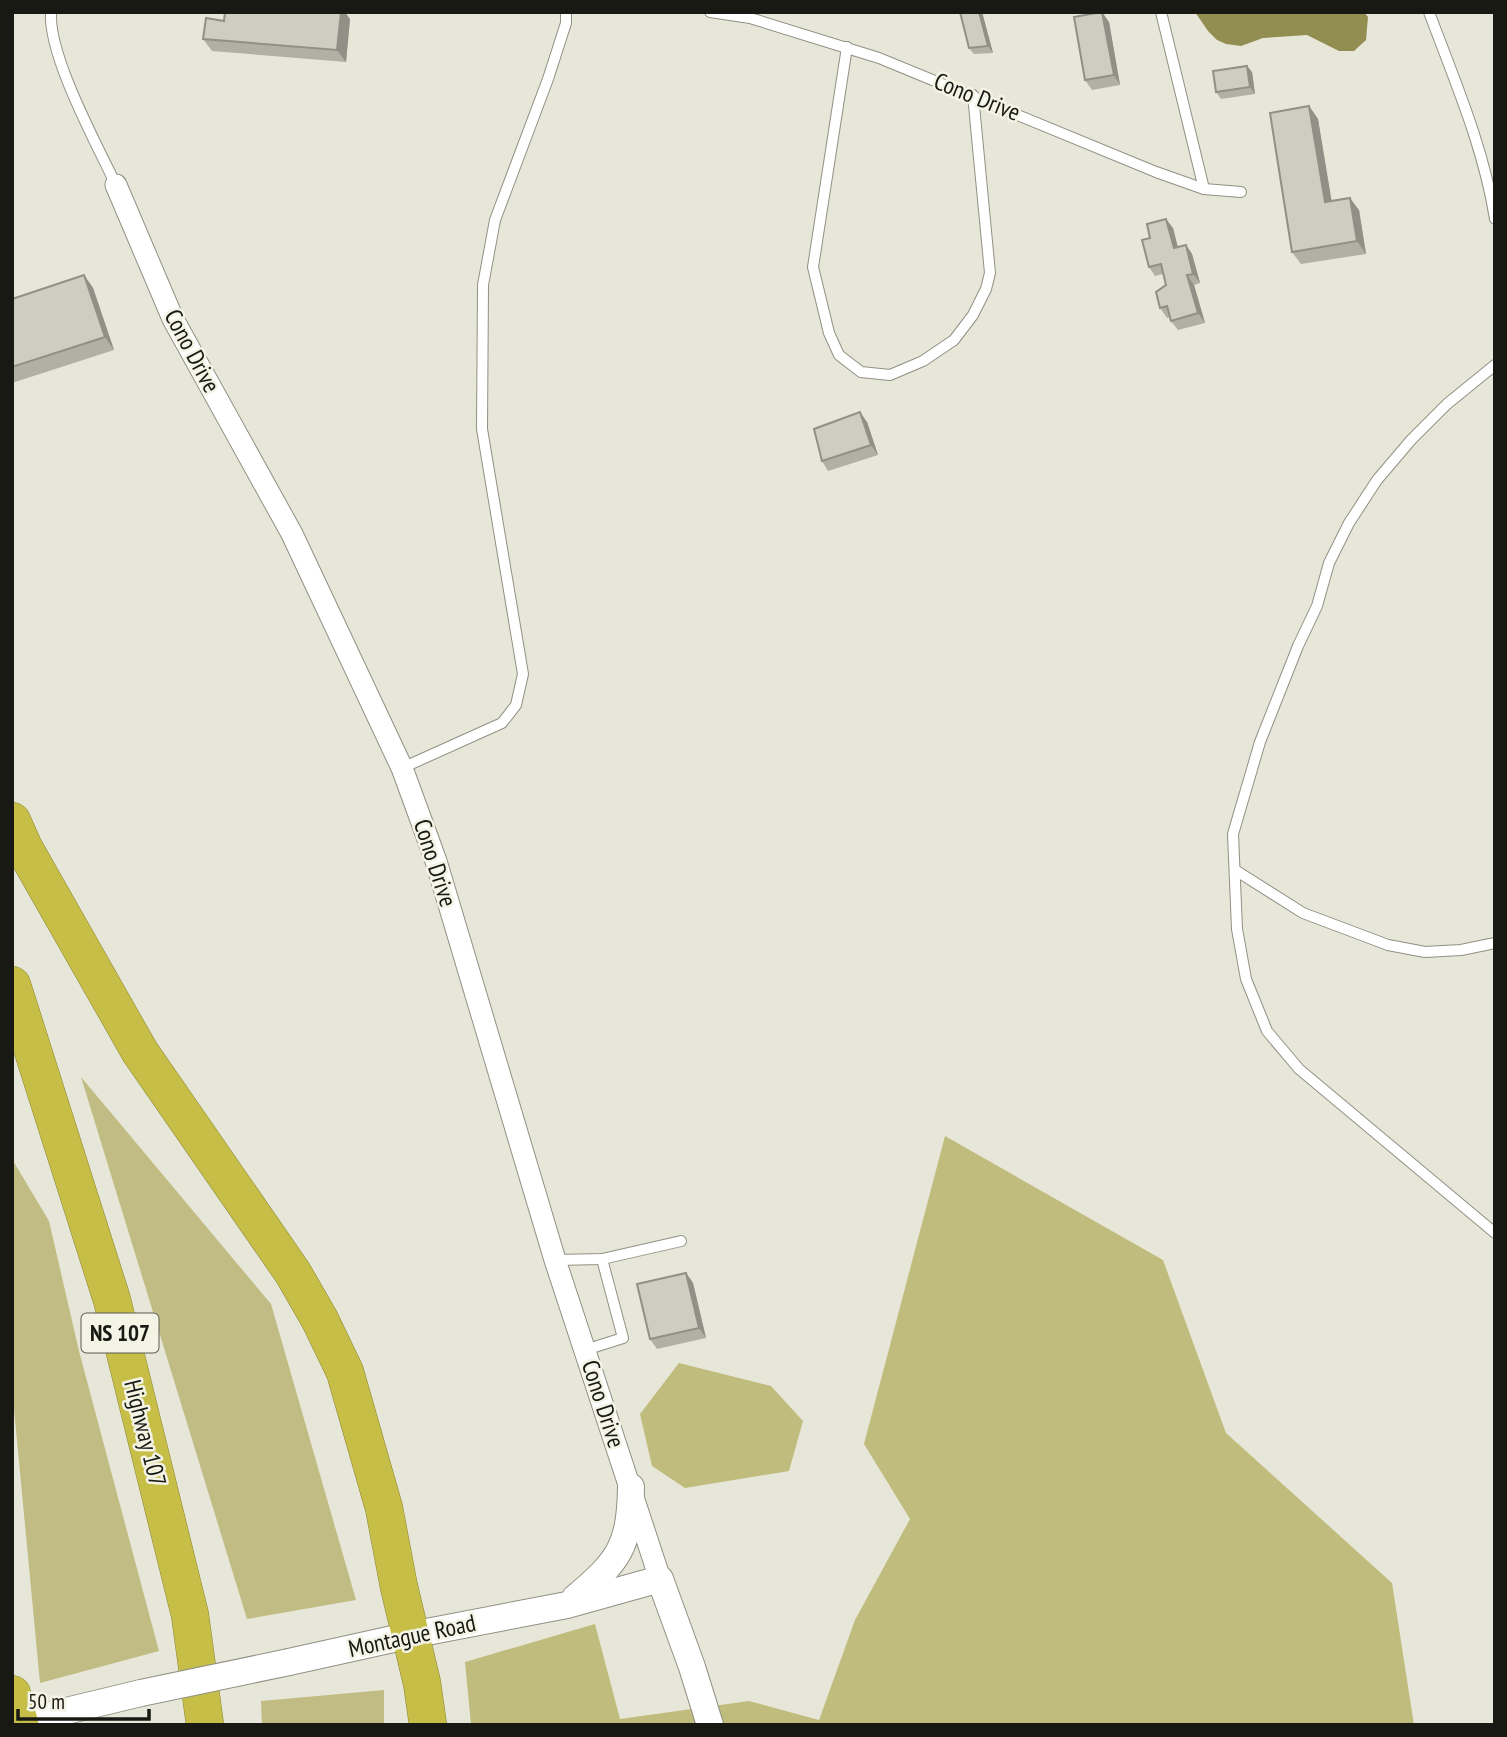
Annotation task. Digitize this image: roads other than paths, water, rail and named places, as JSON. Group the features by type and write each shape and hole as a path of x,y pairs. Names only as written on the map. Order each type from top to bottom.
{"highway":[{"path":"12,821 24,848 140,1052 293,1273 345,1372 384,1508 399,1587 422,1683 428,1725"},
{"name":"Highway 107","path":"12,985 112,1300 190,1615 205,1725"}],"street":[{"name":"Cono Drive","path":"116,185 173,319 292,534 402,768 436,861 555,1260 660,1578"},
{"path":"567,1605 605,1573 618,1554 626,1538 630,1518 631,1487"},
{"name":"Montague Road","path":"16,1716 141,1693 411,1635 567,1605 660,1578"},
{"path":"660,1578 710,1725"}],"lane":[{"path":"51,12 55,50 116,185"},
{"path":"402,768 502,723 516,705 523,674 482,429 483,285 495,219 509,176 548,79 566,23 566,12"},
{"name":"Cono Drive","path":"710,12 750,18 847,47 973,95 1156,172 1204,189 1241,192"},
{"path":"750,18 765,12"},
{"path":"1161,12 1204,189"},
{"path":"1429,12 1459,92 1491,197 1495,219"},
{"path":"847,47 813,267 829,333 839,355 861,372 890,375 934,354 954,340 986,289 990,273 973,95"},
{"path":"1495,365 1447,404 1411,440 1377,480 1338,543 1322,584 1317,606 1260,742 1233,834 1237,929 1247,979 1266,1031 1299,1069 1495,1233"},
{"path":"1235,870 1303,913 1388,945 1425,953 1461,950 1495,943"},
{"path":"555,1260 603,1259 681,1241"},
{"path":"585,1350 623,1338 603,1259"}]}
